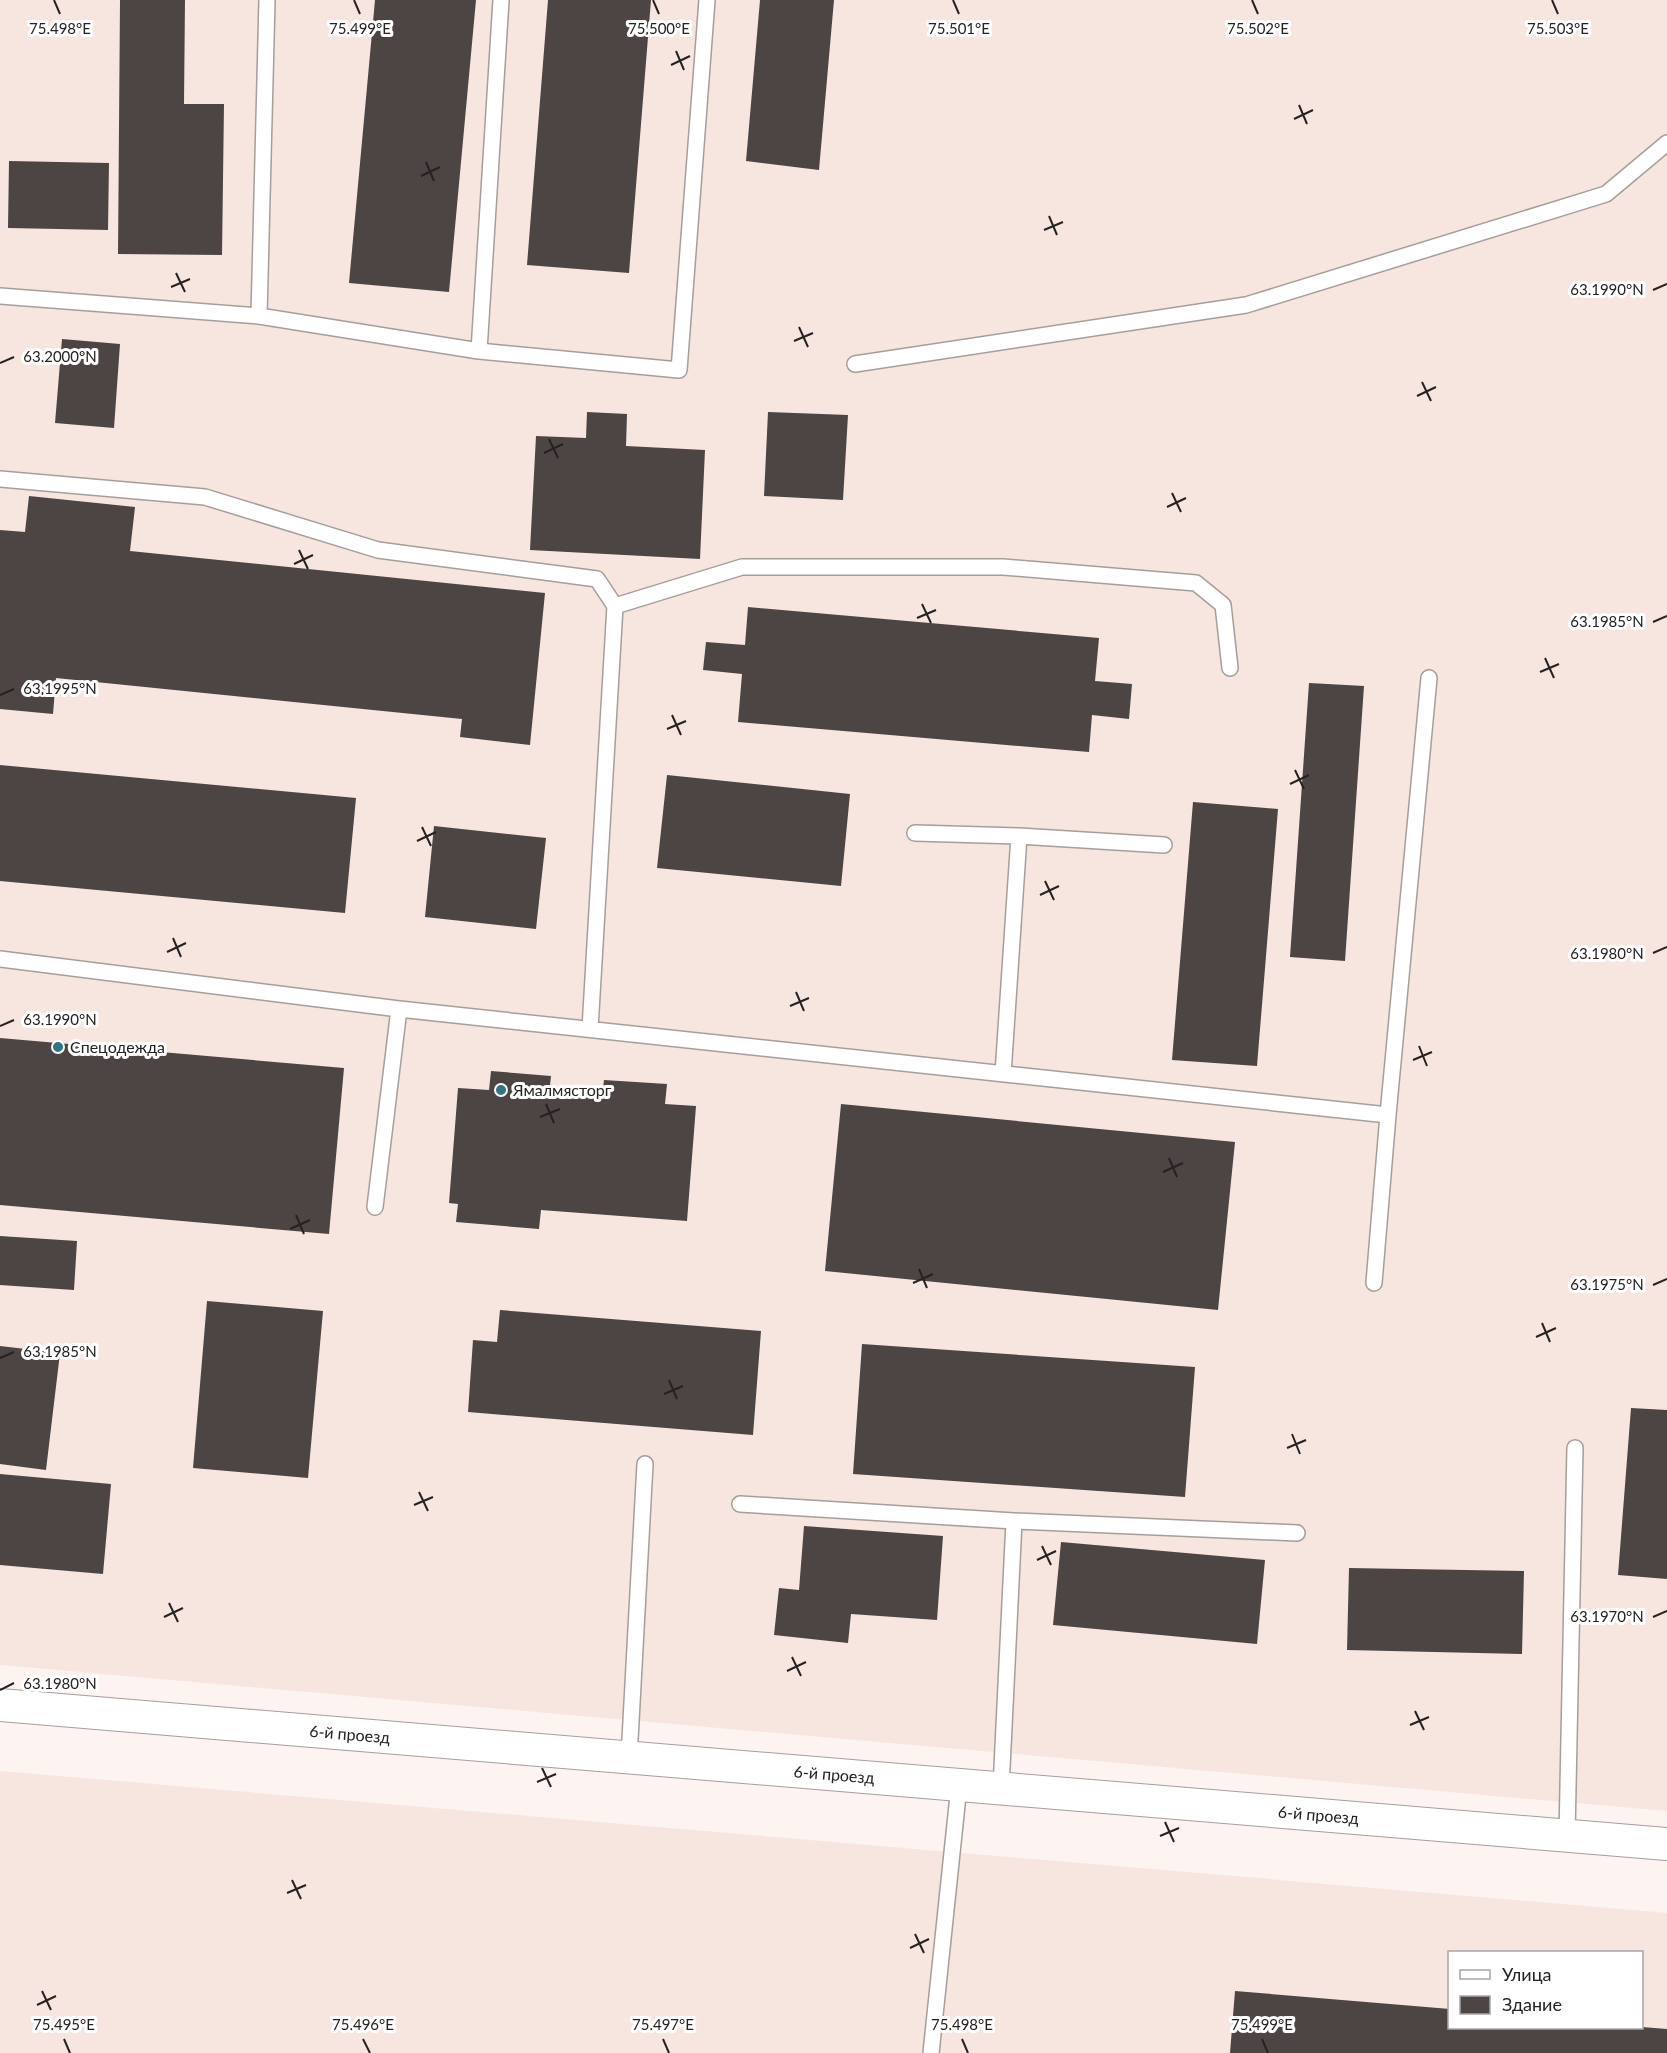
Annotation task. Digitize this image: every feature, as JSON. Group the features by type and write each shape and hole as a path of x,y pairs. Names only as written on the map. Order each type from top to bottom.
{"street":[{"name":"6-й проезд","path":"0,1705 1667,1844"}],"lane":[{"path":"259,315 267,0"},
{"path":"479,351 501,0"},
{"path":"0,296 259,315 479,351 679,370 707,0"},
{"path":"855,364 1246,305 1606,194 1667,143"},
{"path":"0,478 205,496 378,550 597,579 615,606 590,1029"},
{"path":"615,606 742,567 1003,567 1196,583 1222,605 1230,668"},
{"path":"1374,1283 1429,678"},
{"path":"915,833 1019,836 1164,845"},
{"path":"1003,1074 1019,836"},
{"path":"0,959 399,1009 1388,1115"},
{"path":"375,1207 399,1009"},
{"path":"1567,1836 1575,1448"},
{"path":"629,1758 645,1464"},
{"path":"740,1504 1014,1521 1297,1533"},
{"path":"1001,1788 1014,1521"},
{"path":"931,2053 958,1786"}],"shaded area":[{"path":"0,0 1667,0 1667,1811 0,1665"},
{"path":"0,1771 1667,1913 1667,2053 0,2053"}],"building":[{"path":"120,0 185,0 184,104 224,104 222,255 118,254"},
{"path":"375,0 476,0 449,292 349,283"},
{"path":"548,0 651,0 629,273 527,265"},
{"path":"760,0 834,0 819,170 746,161"},
{"path":"9,161 109,163 108,230 8,228"},
{"path":"62,339 120,344 114,428 55,423"},
{"path":"587,412 627,414 626,446 705,450 700,559 530,550 536,436 586,438"},
{"path":"768,412 848,415 843,500 764,496"},
{"path":"29,496 135,507 130,551 545,593 530,745 460,737 462,719 56,678 53,714 0,709 0,530 25,532"},
{"path":"748,607 1099,638 1095,681 1132,684 1129,719 1092,715 1089,752 738,722 742,674 703,670 706,642 745,645"},
{"path":"1309,683 1364,686 1345,961 1290,957"},
{"path":"0,765 356,798 345,913 0,881"},
{"path":"667,775 850,794 841,886 657,868"},
{"path":"1193,802 1278,809 1257,1066 1172,1060"},
{"path":"434,826 546,838 536,929 425,917"},
{"path":"0,1038 344,1068 329,1234 0,1205"},
{"path":"491,1071 551,1076 549,1094 602,1098 604,1080 667,1084 665,1104 696,1106 687,1221 541,1210 539,1229 456,1222 458,1204 449,1203 458,1088 489,1090"},
{"path":"841,1104 1235,1142 1218,1310 825,1271"},
{"path":"0,1236 77,1241 74,1290 0,1285"},
{"path":"207,1301 323,1311 308,1478 193,1468"},
{"path":"500,1310 761,1331 753,1435 468,1412 473,1340 497,1342"},
{"path":"862,1344 1195,1367 1185,1497 853,1474"},
{"path":"0,1346 60,1353 46,1470 0,1464"},
{"path":"1631,1408 1667,1410 1667,1579 1618,1575"},
{"path":"0,1474 111,1484 103,1574 0,1565"},
{"path":"804,1526 943,1536 937,1620 851,1614 848,1643 774,1635 779,1588 799,1590"},
{"path":"1061,1542 1265,1560 1257,1644 1053,1625"},
{"path":"1349,1568 1524,1571 1522,1654 1347,1650"},
{"path":"1235,1991 1448,2009 1448,2029 1643,2029 1643,2027 1667,2029 1667,2053 1230,2053"}],"place":[{"name":"Спецодежда","path":"58,1047"},
{"name":"Ямалмясторг","path":"501,1090"}]}
